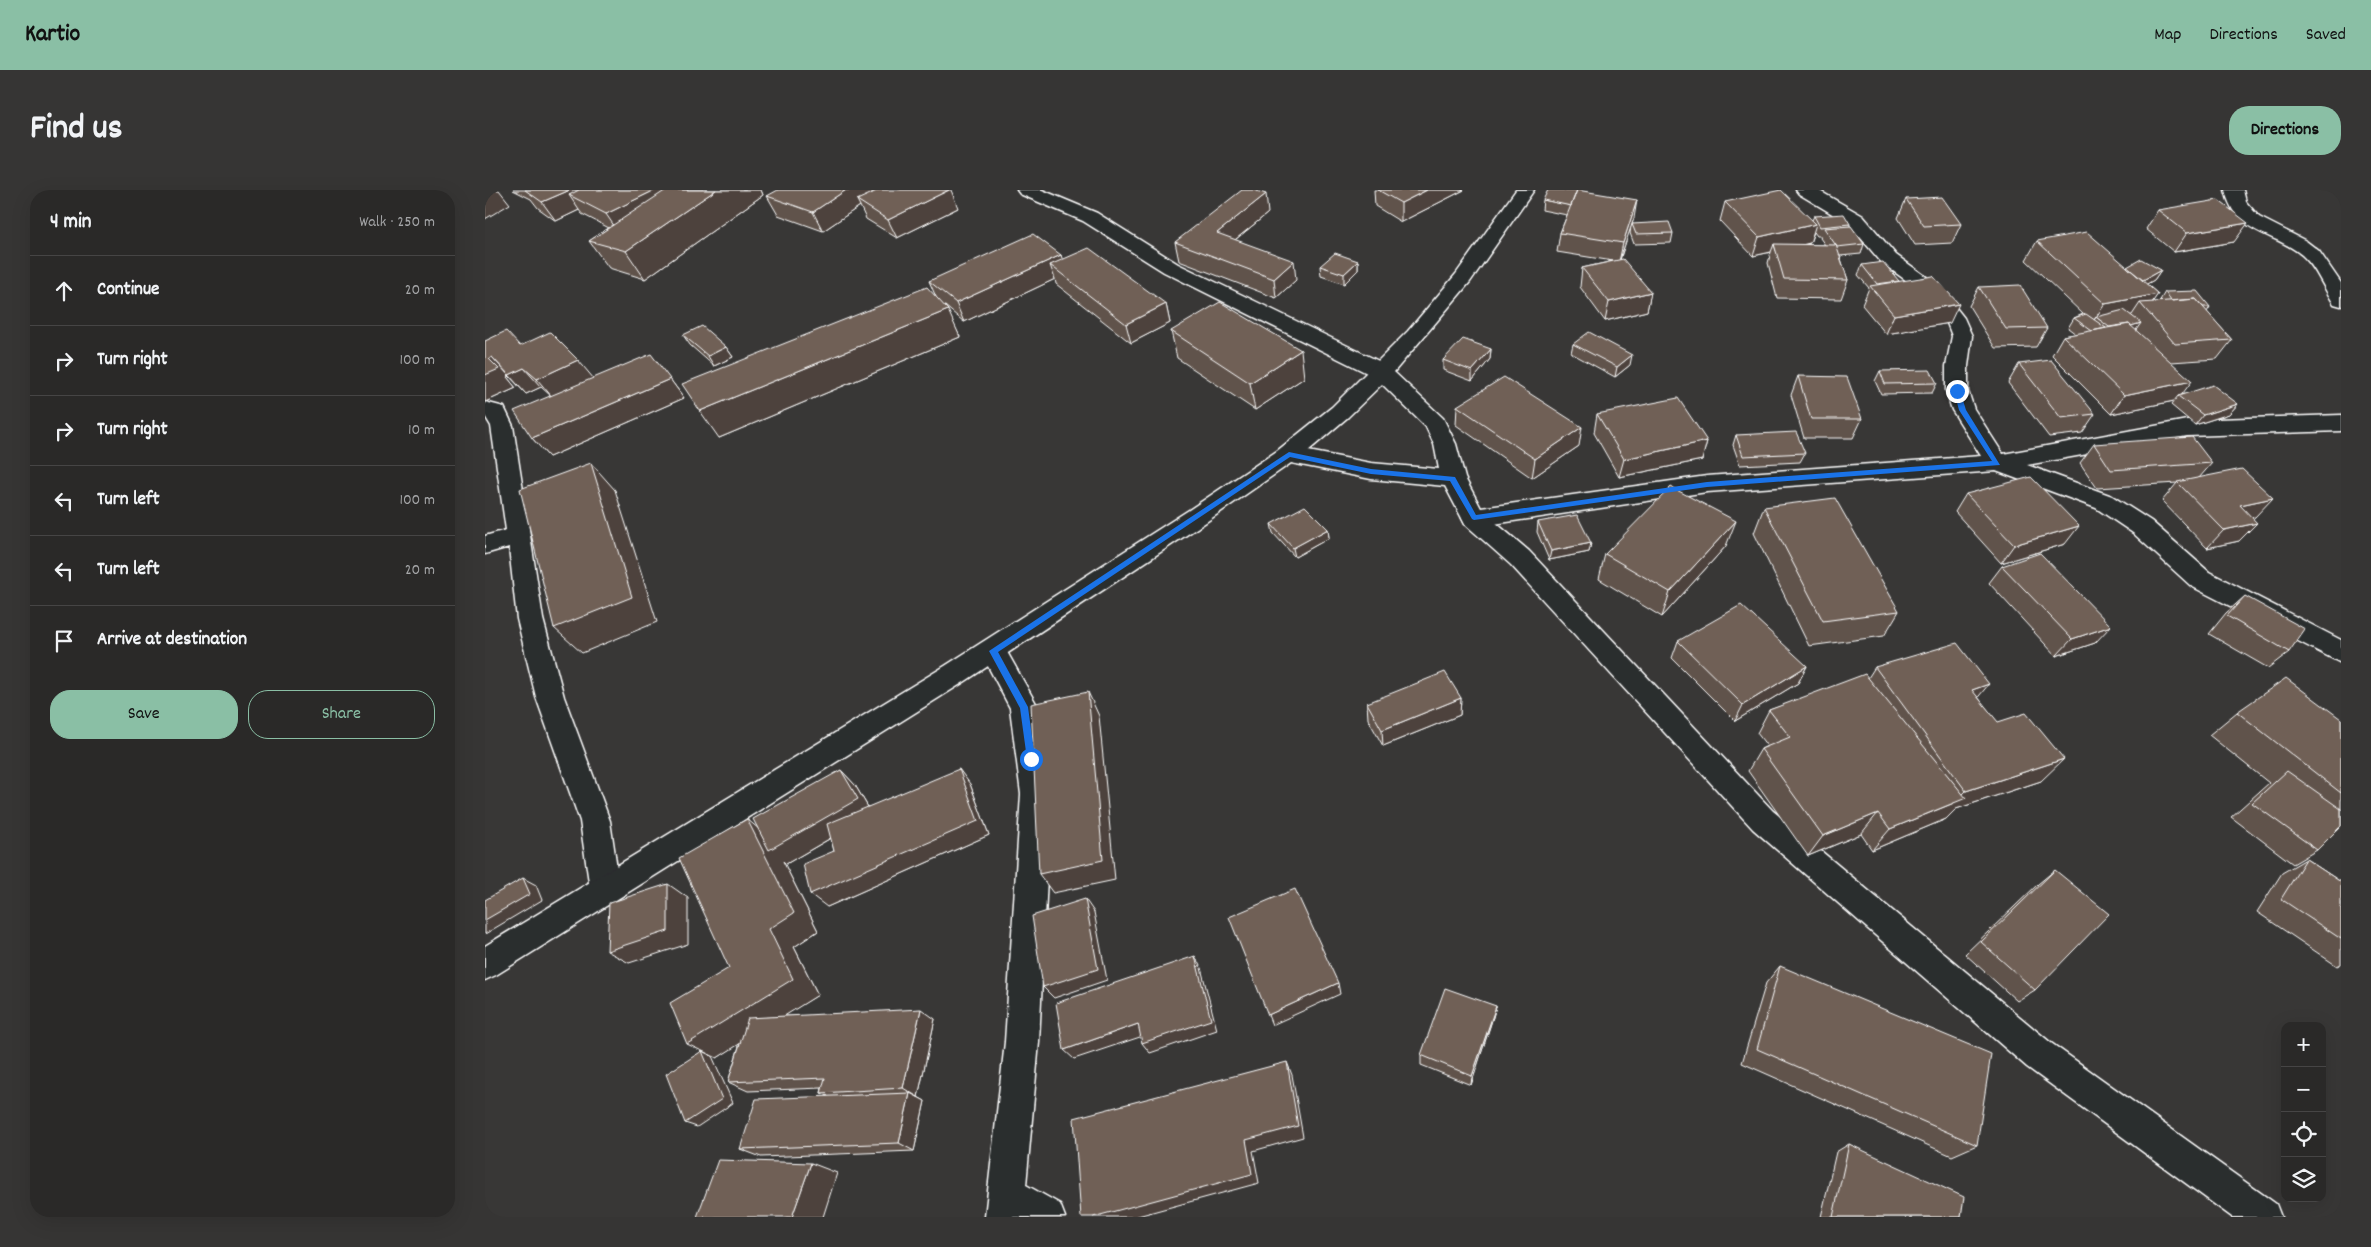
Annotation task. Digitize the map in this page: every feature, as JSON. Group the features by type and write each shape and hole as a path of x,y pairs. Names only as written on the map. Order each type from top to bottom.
{"street":[{"path":"1026,190 1090,217 1171,268 1381,371 1435,422 1445,444 1453,478 1474,518 1520,558 1763,820 2039,1055 2263,1217"},
{"path":"485,964 993,651 1289,455 1342,410 1424,325 1489,244 1525,190"},
{"path":"1805,190 1856,220 1889,259 1932,290 1957,322 1963,336 1957,366 1957,391 1963,410 1997,464 2104,502 2142,527 2200,579 2341,652"},
{"path":"2234,190 2234,196 2244,212 2259,226 2310,252 2341,300"},
{"path":"485,409 496,412 502,426 530,619 550,697 595,821 605,889"},
{"path":"1474,518 1707,484 1997,464 2187,428 2341,423"},
{"path":"1289,455 1371,471 1453,478"},
{"path":"485,545 519,535"},
{"path":"993,651 1024,707 1036,794 1022,1042 1005,1205 1047,1217"}],"building":[{"path":"525,190 570,190 542,202"},
{"path":"579,190 655,190 606,214 569,195"},
{"path":"666,190 716,190 626,251 589,241"},
{"path":"778,190 846,190 813,212 767,196"},
{"path":"879,190 949,190 888,220 857,200"},
{"path":"1242,190 1253,190 1266,194 1217,233 1294,261 1274,279 1175,242"},
{"path":"1378,190 1427,190 1401,203"},
{"path":"1548,190 1577,190 1571,206 1543,200"},
{"path":"1577,190 1637,200 1623,243 1560,233"},
{"path":"1781,190 1816,224 1759,237 1725,202"},
{"path":"1942,197 1961,224 1924,226 1906,199"},
{"path":"2218,200 2248,223 2187,233 2158,210"},
{"path":"1844,214 1850,224 1820,227 1814,216"},
{"path":"1669,222 1673,233 1636,234 1632,224"},
{"path":"1851,226 1864,244 1837,247 1824,228"},
{"path":"2087,232 2158,294 2105,304 2037,241"},
{"path":"1033,234 1061,255 956,303 929,281"},
{"path":"1774,244 1836,245 1848,280 1784,279"},
{"path":"1089,248 1166,304 1126,324 1050,265"},
{"path":"1335,253 1358,261 1344,274 1320,266"},
{"path":"1623,259 1651,292 1609,302 1582,268"},
{"path":"2141,259 2161,270 2143,280 2127,267"},
{"path":"1883,262 1899,281 1877,284 1862,265"},
{"path":"1933,276 1959,304 1894,315 1870,286"},
{"path":"2020,285 2047,328 2006,329 1979,287"},
{"path":"927,287 948,310 700,411 682,384"},
{"path":"2197,291 2210,307 2203,307 2196,299 2171,301 2165,292"},
{"path":"2196,299 2232,340 2175,344 2140,303"},
{"path":"1220,302 1301,350 1250,383 1171,331"},
{"path":"2124,310 2141,323 2131,326 2129,324 2109,327 2096,317"},
{"path":"2086,314 2106,328 2092,331 2074,318"},
{"path":"2129,324 2192,381 2124,395 2063,336"},
{"path":"702,326 726,347 708,356 683,335"},
{"path":"506,331 520,346 550,332 578,360 537,379 524,368 509,375 492,357 489,359 499,369 485,375 485,341"},
{"path":"1589,332 1632,355 1617,367 1573,344"},
{"path":"1463,339 1491,349 1472,371 1443,360"},
{"path":"651,354 670,379 532,438 514,411"},
{"path":"2051,360 2095,414 2061,418 2019,364"},
{"path":"1930,370 1937,383 1885,384 1880,371"},
{"path":"1798,376 1847,377 1862,419 1811,419"},
{"path":"1504,377 1582,427 1535,459 1457,406"},
{"path":"2213,385 2238,404 2203,415 2178,396"},
{"path":"1678,398 1707,441 1624,459 1597,414"},
{"path":"1796,432 1805,453 1743,456 1736,435"},
{"path":"2192,437 2212,463 2111,470 2094,444"},
{"path":"591,463 632,597 554,628 520,489"},
{"path":"2242,469 2273,498 2240,505 2257,523 2224,530 2177,482"},
{"path":"2031,477 2079,526 2014,545 1966,494"},
{"path":"1671,487 1736,521 1670,592 1605,554"},
{"path":"1835,498 1899,611 1823,621 1764,507"},
{"path":"1305,506 1328,529 1293,548 1271,524"},
{"path":"1577,515 1591,543 1551,551 1538,522"},
{"path":"2040,553 2111,626 2072,639 2002,566"},
{"path":"2245,596 2305,629 2289,652 2227,616"},
{"path":"1741,605 1807,666 1743,705 1678,641"},
{"path":"1957,643 1989,684 1972,690 1998,722 2026,713 2064,759 1966,791 1875,667"},
{"path":"1445,672 1461,698 1382,730 1367,703"},
{"path":"1865,674 1966,798 1890,829 1878,813 1823,836 1761,749 1790,737 1769,710"},
{"path":"2286,678 2341,719 2341,793 2237,712"},
{"path":"1088,692 1103,860 1039,874 1031,704"},
{"path":"959,769 978,821 810,894 803,864 834,851 827,824"},
{"path":"841,770 858,799 769,850 753,819"},
{"path":"2287,771 2341,809 2341,826 2317,850 2252,803"},
{"path":"747,819 794,913 769,929 793,979 687,1044 670,1003 729,968 679,858"},
{"path":"2306,859 2341,882 2341,939 2281,899"},
{"path":"2055,870 2109,914 2035,990 1981,942"},
{"path":"523,878 530,894 485,920 485,900"},
{"path":"668,884 668,931 607,951 609,903"},
{"path":"1295,889 1338,983 1268,1015 1229,917"},
{"path":"1085,899 1098,969 1043,987 1032,916"},
{"path":"1195,956 1211,1020 1142,1043 1138,1024 1064,1050 1056,1003"},
{"path":"1780,966 1991,1054 1977,1145 1757,1049"},
{"path":"1445,988 1496,1006 1472,1076 1421,1055"},
{"path":"921,1009 903,1088 821,1093 825,1078 728,1082 748,1018"},
{"path":"702,1051 722,1099 685,1123 666,1074"},
{"path":"1287,1062 1298,1126 1246,1140 1252,1174 1093,1217 1081,1217 1074,1118"},
{"path":"910,1093 899,1143 740,1149 756,1099"},
{"path":"1849,1144 1964,1197 1961,1217 1833,1217"},
{"path":"718,1160 811,1163 792,1217 697,1217"}],"route":[{"path":"1031,759 1024,707 993,651 1289,455 1371,471 1453,478 1474,518 1707,484 1997,464 1963,410 1957,391"}]}
